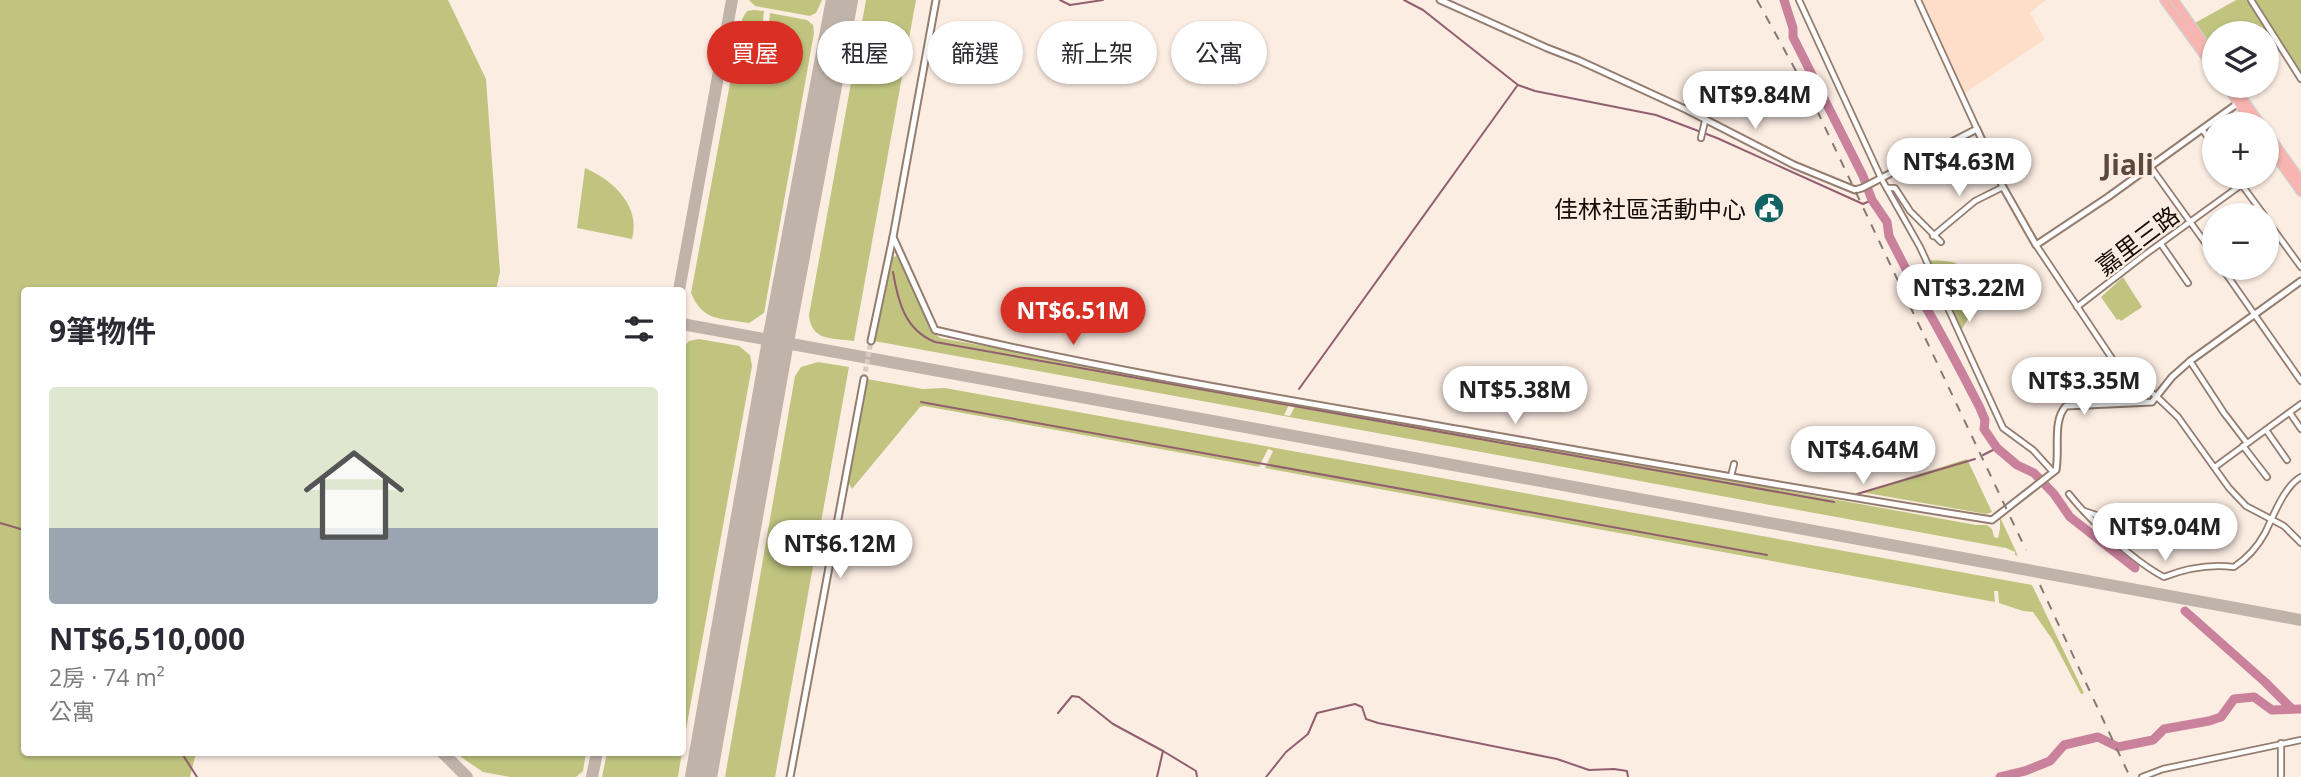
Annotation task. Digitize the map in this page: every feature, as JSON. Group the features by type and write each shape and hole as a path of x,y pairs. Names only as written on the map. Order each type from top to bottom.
{"main road":[{"path":"2164,0 2202,52"},
{"path":"2174,0 2202,40"},
{"path":"2237,98 2250,112"},
{"path":"2239,98 2246,112"},
{"path":"2280,156 2301,180"},
{"path":"2280,156 2301,192"}],"street":[{"path":"871,341 893,237 936,0"},
{"path":"1440,0 1687,110 1794,164 1852,189 1862,188 1977,129"},
{"path":"1799,0 1881,178 1920,247 2003,428 2033,450 2050,474"},
{"path":"1918,0 2003,187 2036,245 2115,363 2178,417 2229,488 2246,506 2284,526 2301,543"},
{"path":"2250,0 2301,79"},
{"path":"2227,112 2241,102"},
{"path":"1701,138 1705,121"},
{"path":"2036,245 2202,129"},
{"path":"2149,166 2202,238"},
{"path":"1933,236 1975,201 2003,187"},
{"path":"1886,188 1895,188 1910,211 1941,242"},
{"name":"嘉里三路","path":"2077,307 2235,189"},
{"path":"2279,236 2301,267"},
{"path":"893,237 935,330 1022,351 1294,401 1992,520 2056,470 2059,457 2058,419 2066,406 2149,403 2172,377 2190,362 2301,281"},
{"path":"2161,244 2188,283"},
{"path":"2230,280 2301,381"},
{"path":"2190,362 2267,477"},
{"path":"790,777 864,379"},
{"path":"2215,467 2301,404"},
{"path":"2290,413 2301,429"},
{"path":"2266,430 2287,460"},
{"path":"1731,476 1734,464"},
{"path":"2068,494 2081,509 2149,569 2164,577 2183,569 2218,565 2234,567 2243,561 2264,534 2289,488 2301,477"},
{"path":"2081,509 2120,523"},
{"path":"2142,777 2163,769 2301,740"},
{"path":"2281,743 2281,777"}],"shaded area":[{"path":"1923,0 2046,0 2030,13 2045,39 1964,94"}],"green space":[{"path":"0,0 448,0 486,79 500,272 497,287 21,287 21,756 195,756 190,777 0,777"},
{"path":"749,0 822,0 816,13 810,16 755,6"},
{"path":"866,0 916,0 912,21 862,21"},
{"path":"2236,0 2301,0 2301,77 2279,46 2279,21 2202,21 2202,34 2195,23"},
{"path":"747,11 764,11 763,21 742,21"},
{"path":"770,13 807,20 813,25 814,33 764,313 749,323 714,317 701,309 691,293 730,84 803,84 803,21 769,21"},
{"path":"851,84 901,84 854,341 818,334 809,315"},
{"path":"585,168 615,187 628,205 634,227 632,239 577,228"},
{"path":"897,256 934,333 940,338 1291,401 1284,415 1290,416 1297,402 1987,525 1992,529 1994,537 1998,538 2000,517 2018,556 2006,548 874,341 889,258"},
{"path":"1927,260 1955,263 1971,275 1975,294 1970,314 1960,331"},
{"path":"2123,277 2142,307 2121,321 2117,320 2101,297"},
{"path":"699,339 739,346 750,355 752,366 686,729 686,345 689,341"},
{"path":"818,362 849,367 775,777 725,777 795,376 801,367"},
{"path":"867,379 923,389 945,388 2032,585 2084,693 2081,694 2052,639 2033,612 1999,603 1998,591 1994,591 1995,602 1265,468 1273,451 1268,449 1259,467 924,406 920,407 852,489 848,482"},
{"path":"1967,459 1992,512 1986,514 1861,492"},
{"path":"586,756 583,771 576,777 510,777 483,772 461,757"},
{"path":"606,756 681,756 678,777 602,777"}],"waterway":[{"path":"1060,0 1070,5 1103,0"},
{"path":"1404,0 1423,10 1518,85 1535,91 1656,115 1717,138 1863,204 1872,200"},
{"path":"1784,0 1793,28 1793,37 1863,176 1872,200 1887,222 1889,236 1914,281 1919,296 1980,408 1985,420 1984,429 1997,448 2017,465 2034,473 2054,494 2070,517 2135,568"},
{"path":"1299,389 1517,86"},
{"path":"893,272 897,294 905,314 916,330 935,342 1834,502"},
{"path":"921,402 1767,555"},
{"path":"1983,455 1997,448"},
{"path":"1857,494 1975,459"},
{"path":"0,523 21,529"},
{"path":"2185,611 2291,708"},
{"path":"1058,713 1072,696 1079,697 1113,724 1196,771 1197,777"},
{"path":"2000,777 2050,761 2064,745 2098,737 2118,747 2153,740 2164,729 2221,717 2234,699 2254,697 2272,710 2301,709"},
{"path":"1266,777 1286,752 1308,734 1317,713 1355,704 1362,707 1366,719 1378,723 1557,759 1589,770 1627,771 1628,777"},
{"path":"1157,777 1163,751"},
{"path":"184,756 197,777"}],"taxiway":[{"path":"680,287 732,0"},
{"path":"686,325 2301,620"},
{"path":"446,756 467,777"},
{"path":"592,777 596,756"}],"runway":[{"path":"701,777 842,0"}],"tunnel":[{"path":"864,379 871,341"}],"railway":[{"path":"1757,0 1812,100 2026,550"},
{"path":"2040,585 2130,777"}],"place":[{"name":"佳林社區活動中心","path":"1769,208"}],"district":[{"name":"Jiali","path":"2128,164"}]}
